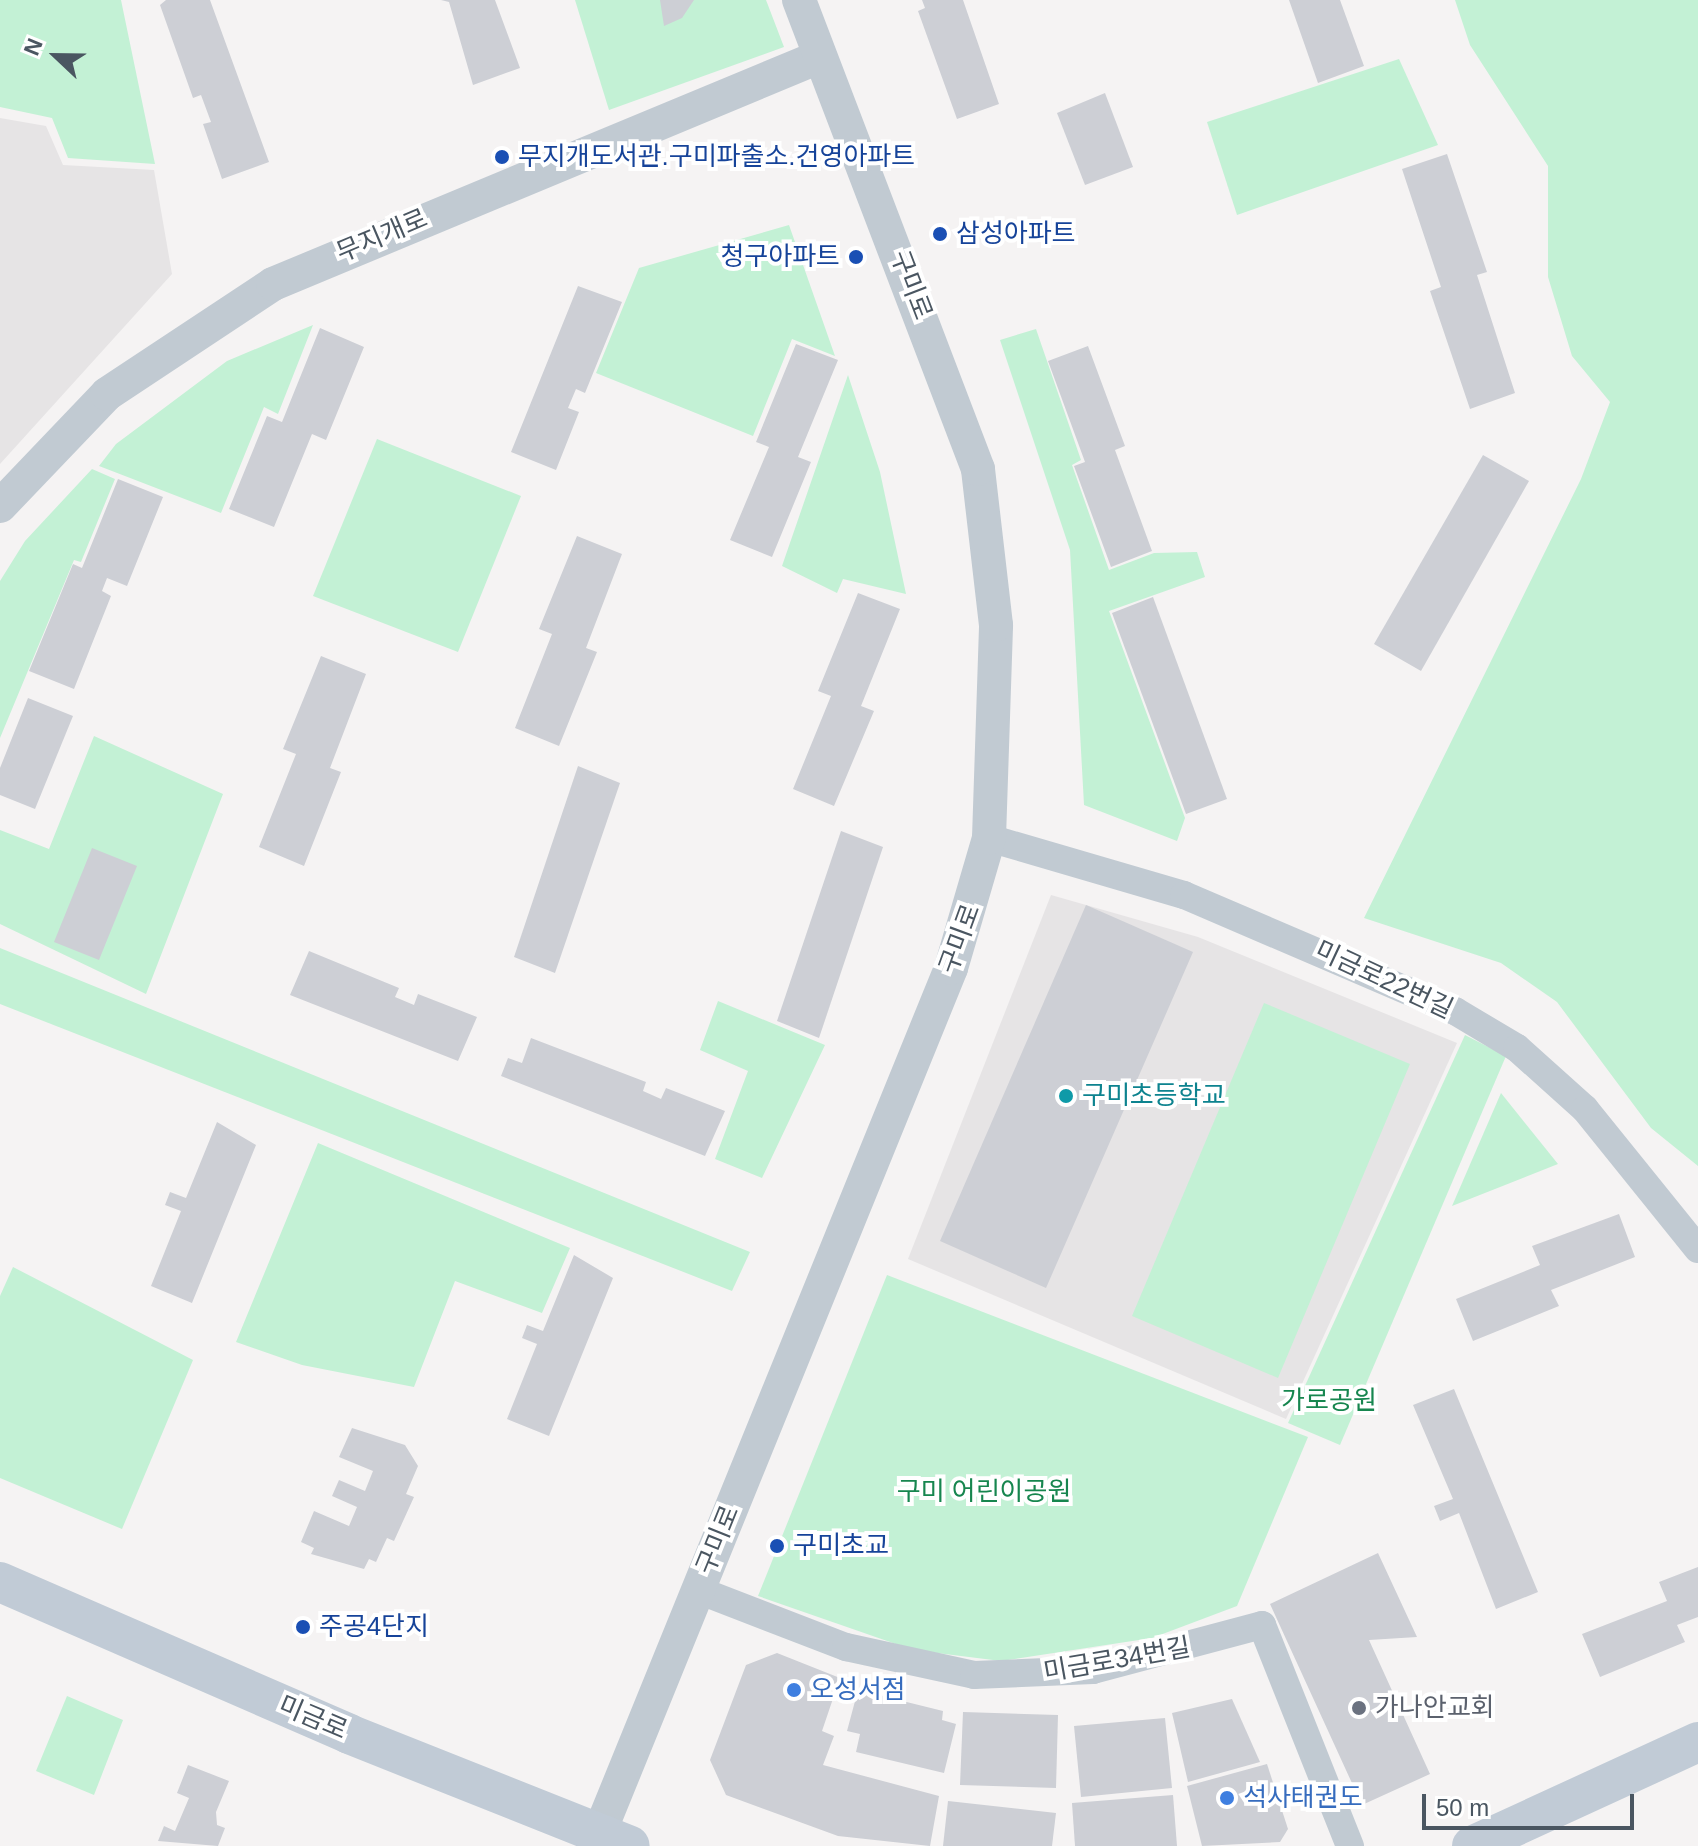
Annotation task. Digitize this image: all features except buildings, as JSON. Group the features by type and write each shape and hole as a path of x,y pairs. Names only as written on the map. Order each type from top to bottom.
{"main road":[{"name":"미금로","path":"0,1582 608,1842"},
{"path":"1472,1846 1698,1742"}],"street":[{"name":"구미로","path":"608,1842 698,1590 951,968 989,838 996,625 978,469 918,299 819,57 799,0"},
{"name":"무지개로","path":"0,506 107,394 273,284 819,57"},
{"name":"미금로22번길","path":"989,838 1184,895 1455,1011 1517,1048 1585,1109 1698,1249"},
{"name":"미금로34번길","path":"698,1590 846,1647 974,1675 1093,1670 1262,1625 1350,1846"}],"shaded area":[{"path":"0,118 46,126 63,165 154,170 172,274 0,464"},
{"path":"1051,895 1198,937 1457,1043 1286,1419 908,1259"}],"green space":[{"path":"0,0 121,0 155,164 68,158 52,118 0,107"},
{"path":"575,0 766,0 784,47 609,110"},
{"path":"1455,0 1698,0 1698,1166 1651,1128 1557,1002 1501,963 1364,918 1581,479 1610,402 1572,356 1548,277 1548,166 1470,45"},
{"path":"1399,59 1438,145 1237,215 1207,122"},
{"path":"789,225 835,356 792,339 753,436 596,373 639,268"},
{"path":"313,325 278,414 264,407 221,513 99,466 116,444 227,361"},
{"path":"1036,329 1081,460 1072,465 1109,570 1154,553 1197,552 1205,577 1109,611 1185,818 1177,841 1084,805 1070,550 1000,340"},
{"path":"848,375 880,472 906,594 843,579 837,593 782,566"},
{"path":"377,439 521,496 458,652 313,596"},
{"path":"92,469 115,479 81,562 74,560 0,738 0,581 25,541"},
{"path":"94,736 223,794 146,994 0,924 0,830 49,849"},
{"path":"0,948 750,1252 732,1291 0,1004"},
{"path":"718,1001 825,1045 762,1178 715,1159 748,1071 700,1050"},
{"path":"1264,1003 1410,1064 1278,1378 1132,1316"},
{"name":"가로공원","path":"1465,1035 1506,1056 1340,1445 1288,1423"},
{"path":"1501,1093 1558,1164 1452,1206"},
{"path":"318,1143 570,1248 542,1313 455,1281 414,1387 302,1365 236,1342"},
{"path":"13,1267 193,1360 122,1529 0,1478 0,1296"},
{"name":"구미 어린이공원","path":"887,1275 1308,1437 1237,1606 1152,1638 1001,1661 913,1650 758,1596"},
{"path":"67,1696 123,1720 94,1795 36,1771"}],"place":[{"name":"무지개도서관.구미파출소.건영아파트","path":"502,157"},
{"name":"삼성아파트","path":"940,234"},
{"name":"청구아파트","path":"856,257"},
{"name":"구미초등학교","path":"1066,1096"},
{"name":"구미초교","path":"777,1546"},
{"name":"주공4단지","path":"303,1627"},
{"name":"오성서점","path":"794,1690"},
{"name":"가나안교회","path":"1359,1708"},
{"name":"석사태권도","path":"1227,1798"}]}
